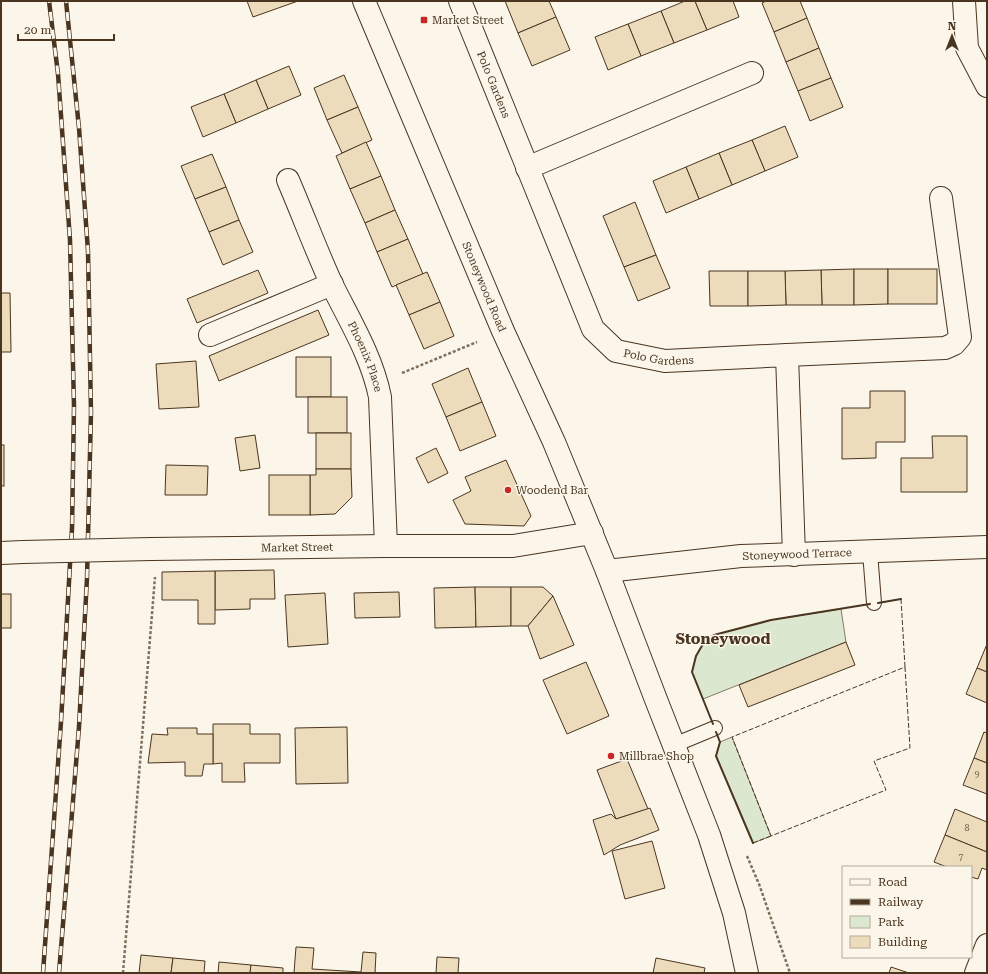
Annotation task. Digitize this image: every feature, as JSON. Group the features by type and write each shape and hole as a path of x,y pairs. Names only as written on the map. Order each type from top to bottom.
{"street":[{"name":"Stoneywood Road","path":"364,1 503,331 554,442 607,571 709,835 734,914 747,973"},
{"name":"Polo Gardens","path":"460,1 593,328 616,351 665,362 945,348 954,344 960,337 941,198"},
{"path":"964,1 967,48 987,86"},
{"path":"527,168 752,73"},
{"name":"Phoenix Place","path":"288,180 332,284 360,339 377,383 380,397 386,546"},
{"path":"210,335 332,284"},
{"path":"787,355 794,554"},
{"name":"Market Street","path":"1,553 155,549 513,546 592,533"},
{"name":"Stoneywood Terrace","path":"607,571 742,556 987,547"},
{"path":"976,973 987,944"}],"lane":[{"path":"870,552 874,603"},
{"path":"674,745 715,728"}],"path":[{"path":"377,383 503,331"},
{"path":"123,973 155,549"}],"green space":[{"path":"841,609 846,642 703,699 692,672 696,656 703,644 714,635 771,620"},
{"path":"732,737 771,836 753,843 716,756 720,742"}],"building":[{"path":"247,1 298,1 253,17"},
{"path":"505,1 549,1 556,17 518,33"},
{"path":"685,1 695,1 707,30 674,43 661,11"},
{"path":"695,1 733,1 739,17 707,30"},
{"path":"766,1 800,1 807,18 774,32 762,3"},
{"path":"661,11 674,43 641,56 628,24"},
{"path":"556,17 570,50 532,66 518,33"},
{"path":"807,18 819,48 786,62 774,32"},
{"path":"628,24 641,56 608,70 595,37"},
{"path":"819,48 831,78 798,91 786,62"},
{"path":"289,66 301,95 268,109 256,80"},
{"path":"344,75 358,107 327,120 314,88"},
{"path":"831,78 843,107 810,121 798,91"},
{"path":"256,80 268,109 236,123 224,94"},
{"path":"224,94 236,123 203,137 191,107"},
{"path":"358,107 372,140 342,153 327,120"},
{"path":"785,126 798,157 765,171 752,140"},
{"path":"752,140 765,171 732,185 719,153"},
{"path":"366,142 381,176 350,189 336,156"},
{"path":"719,153 732,185 699,199 686,167"},
{"path":"212,154 226,187 195,199 181,166"},
{"path":"686,167 699,199 666,213 653,181"},
{"path":"381,176 395,210 365,223 350,189"},
{"path":"226,187 239,220 209,232 195,199"},
{"path":"635,202 656,255 624,267 603,216"},
{"path":"395,210 408,239 377,252 365,223"},
{"path":"239,220 253,252 223,265 209,232"},
{"path":"408,239 423,274 392,287 377,252"},
{"path":"656,255 670,288 638,301 624,267"},
{"path":"854,269 854,305 822,305 821,270"},
{"path":"854,269 888,269 888,304 854,305"},
{"path":"888,269 937,269 937,304 888,304"},
{"path":"258,270 268,293 197,323 187,299"},
{"path":"821,270 822,305 786,305 785,271"},
{"path":"709,271 748,271 748,306 710,306"},
{"path":"748,271 785,271 786,305 748,306"},
{"path":"427,272 440,302 409,315 396,285"},
{"path":"1,293 10,293 11,352 1,352"},
{"path":"440,302 454,336 424,349 409,315"},
{"path":"318,310 329,335 219,381 209,356"},
{"path":"296,357 331,357 331,397 296,397"},
{"path":"196,361 199,407 159,409 156,364"},
{"path":"468,368 482,402 446,417 432,384"},
{"path":"870,391 905,391 905,442 876,442 876,458 842,459 842,408 870,408"},
{"path":"308,397 347,397 347,433 308,433"},
{"path":"482,402 496,436 460,451 446,417"},
{"path":"316,433 351,433 351,469 316,469"},
{"path":"255,435 260,468 240,471 235,438"},
{"path":"932,436 967,436 967,492 901,492 901,458 933,458"},
{"path":"1,445 4,445 4,486 1,486"},
{"path":"436,448 448,473 428,483 416,458"},
{"path":"506,460 531,516 524,526 465,524 453,500 471,491 465,477"},
{"path":"166,465 208,466 207,495 165,495"},
{"path":"316,469 351,469 352,497 335,514 310,515 310,475 316,475"},
{"path":"269,475 310,475 310,515 269,515"},
{"path":"274,570 275,599 250,599 250,609 215,610 215,571"},
{"path":"215,571 215,624 198,624 198,600 162,600 162,572"},
{"path":"475,587 476,627 435,628 434,588"},
{"path":"475,587 511,587 511,626 476,627"},
{"path":"511,587 543,587 553,596 528,626 511,626"},
{"path":"399,592 400,617 355,618 354,593"},
{"path":"325,593 328,644 288,647 285,595"},
{"path":"1,594 11,594 11,628 1,628"},
{"path":"553,596 574,645 540,659 528,626"},
{"path":"846,642 855,665 748,707 739,685"},
{"path":"987,644 987,672 977,668"},
{"path":"586,662 609,716 567,734 543,680"},
{"path":"977,668 987,672 987,703 966,694"},
{"path":"213,724 250,724 250,734 280,734 280,763 244,763 245,782 222,782 222,763 213,764"},
{"path":"347,727 348,783 296,784 295,728"},
{"path":"167,728 197,728 197,734 213,734 213,764 204,764 202,776 185,776 185,762 148,763 152,734 168,735"},
{"path":"984,732 987,733 987,763 974,758"},
{"path":"974,758 987,763 987,794 963,785"},
{"path":"627,759 648,809 616,819 597,770"},
{"path":"650,808 659,830 620,845 604,855 593,820 611,814 616,819"},
{"path":"955,809 987,822 987,852 945,835"},
{"path":"945,835 987,852 987,870 982,868 978,879 972,877 972,866 944,866 934,862"},
{"path":"652,841 665,888 625,899 612,851"},
{"path":"296,947 314,948 312,969 361,972 363,952 376,953 375,973 294,973"},
{"path":"141,955 173,958 171,973 139,973"},
{"path":"437,957 459,958 458,973 436,973"},
{"path":"173,958 205,961 204,973 171,973"},
{"path":"656,958 705,968 704,973 653,973"},
{"path":"219,962 251,965 250,973 218,973"},
{"path":"251,965 283,968 283,973 250,973"},
{"path":"891,967 909,973 889,973"}],"railway":[{"path":"43,973 61,722 72,529 74,406 70,240 58,74 49,1"},
{"path":"59,973 79,727 87,578 91,412 88,251 79,128 66,1"}],"fence":[{"path":"901,599 905,667"},
{"path":"905,667 910,748 874,761 886,790 771,836 732,737 905,667"},
{"path":"753,843 771,836"}],"wall":[{"path":"878,603 901,599"},
{"path":"713,724 692,672 696,656 703,644 714,635 771,620 870,604"},
{"path":"716,732 720,742 716,756 753,843"}],"place":[{"name":"Market Street","path":"424,20"},
{"name":"Woodend Bar","path":"508,490"},
{"name":"Millbrae Shop","path":"611,756"}],"district":[{"name":"Stoneywood","path":"723,639"}]}
